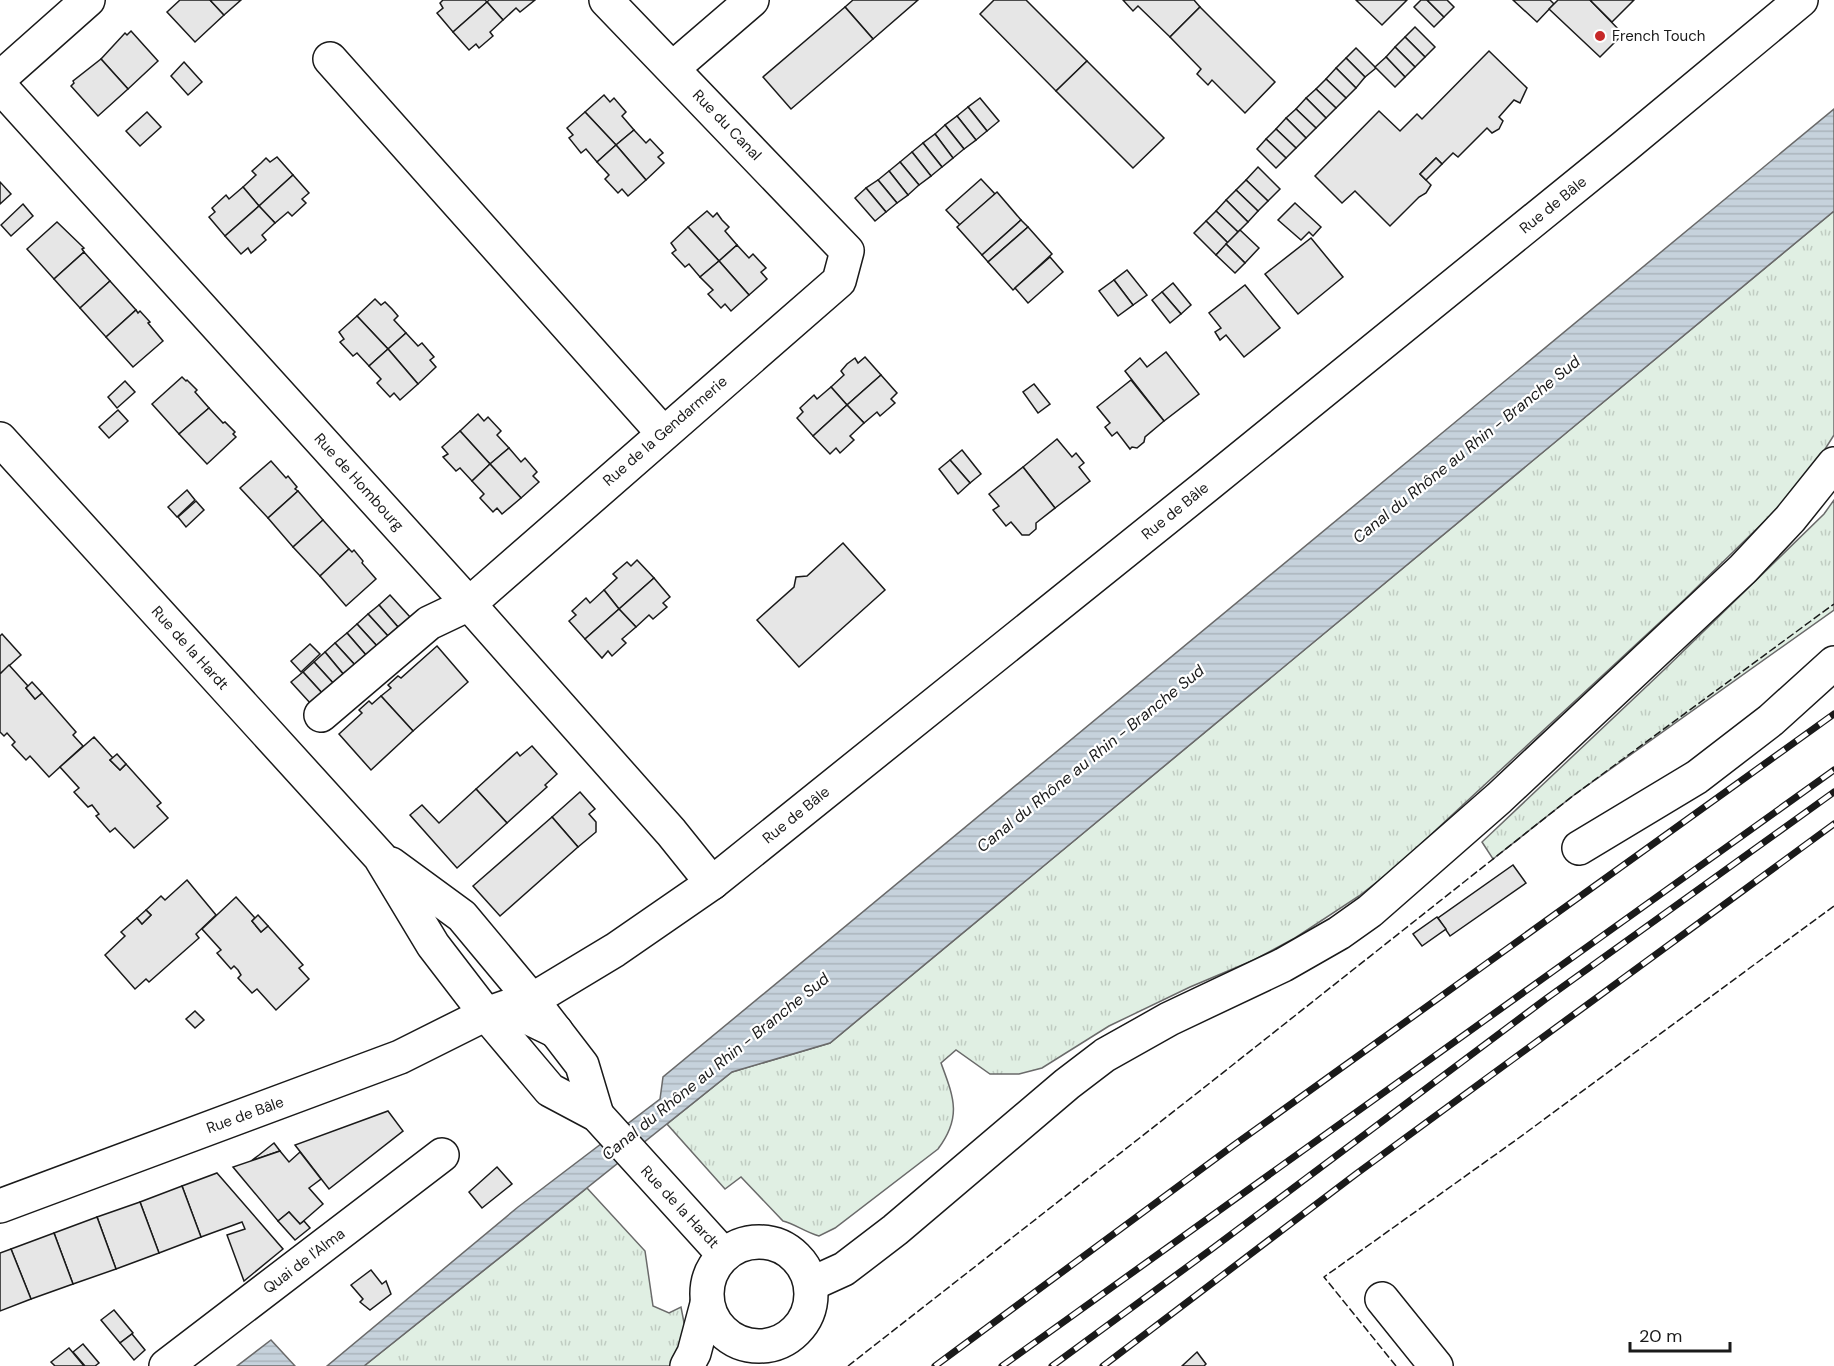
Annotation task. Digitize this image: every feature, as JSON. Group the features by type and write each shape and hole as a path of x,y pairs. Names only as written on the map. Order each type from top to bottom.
{"main road":[{"path":"0,78 88,0"},
{"name":"Rue du Canal","path":"606,0 847,251"},
{"path":"673,68 752,0"},
{"name":"Rue de Bâle","path":"532,1000 615,950 712,883 1238,461 1801,0"},
{"path":"330,59 663,433"},
{"name":"Rue de Hombourg","path":"0,86 469,604 663,823 712,883"},
{"name":"Rue de la Gendarmerie","path":"321,715 429,623 469,604 839,281 847,251"},
{"name":"Rue de la Hardt","path":"0,439 380,857 433,945 486,1014 550,1090 597,1115 724,1255"},
{"path":"811,1284 844,1269 895,1230 1067,1084 1105,1055 1168,1019 1283,965 1339,933 1370,911 1499,798 1743,569 1790,519 1834,464"},
{"path":"1580,848 1697,777 1771,720 1818,675 1834,663"},
{"name":"Rue de la Hardt","path":"380,857 462,916 532,1000 582,1065 597,1115"},
{"name":"Rue de la Hardt","path":"486,1014 506,1007 556,1031"},
{"name":"Rue de Bâle","path":"0,1206 400,1057 486,1014"},
{"name":"Quai de l'Alma","path":"166,1366 442,1155"},
{"path":"687,1366 694,1353 707,1304 707,1288 711,1272 724,1255 734,1248 749,1243 766,1242 782,1247 795,1256 805,1269 811,1284 812,1300 807,1316 797,1330 784,1340 746,1356 737,1341 723,1333 713,1320 707,1304"},
{"path":"1382,1299 1436,1366"}],"green space":[{"path":"1834,211 1834,435 1813,468 1777,509 1685,599 1396,867 1359,896 1295,938 1254,960 1190,987 1109,1026 1042,1068 1019,1074 990,1074 956,1050 941,1063 952,1097 953,1117 946,1138 938,1149 835,1228 819,1236 783,1221 741,1177 725,1189 667,1124 732,1072 830,1043"},
{"path":"1834,500 1834,610 1574,795 1493,859 1482,842 1666,668 1824,514"},
{"path":"587,1188 645,1251 653,1306 669,1313 681,1307 686,1333 674,1366 364,1366"}],"water":[{"name":"Canal du Rhône au Rhin - Branche Sud","path":"1834,109 1834,211 830,1043 732,1072 364,1366 327,1366 518,1207 660,1099 663,1077"},
{"path":"271,1340 295,1366 237,1366"}],"building":[{"path":"180,0 210,0 224,15 195,42 167,12"},
{"path":"210,0 241,0 224,15"},
{"path":"443,0 485,0 487,2 453,32 437,13 443,8 440,3"},
{"path":"489,0 535,0 520,12 516,8 503,20 487,2"},
{"path":"853,0 918,0 873,39 845,7"},
{"path":"994,0 1026,0 1087,61 1056,91 980,14"},
{"path":"1123,0 1194,0 1200,7 1170,37 1138,6 1133,11"},
{"path":"1356,0 1407,0 1382,25"},
{"path":"1421,0 1427,0 1444,17 1434,27 1414,7"},
{"path":"1427,0 1447,0 1454,7 1444,17"},
{"path":"1513,0 1550,0 1554,4 1537,22"},
{"path":"1558,0 1590,0 1623,34 1600,57 1549,9"},
{"path":"1590,0 1634,0 1612,22"},
{"path":"487,2 503,20 490,32 493,36 479,48 476,44 469,50 453,32"},
{"path":"845,7 873,39 791,109 763,77"},
{"path":"1200,7 1275,82 1245,113 1212,80 1208,85 1197,74 1201,69 1170,37"},
{"path":"1415,27 1435,47 1425,57 1405,37"},
{"path":"131,31 158,61 128,89 101,59 125,33 127,35"},
{"path":"1405,37 1425,57 1415,67 1395,47"},
{"path":"1395,47 1415,67 1405,77 1386,57"},
{"path":"1356,48 1376,68 1365,77 1346,58"},
{"path":"1489,51 1527,88 1520,103 1514,100 1499,117 1503,121 1499,129 1492,133 1487,128 1458,157 1453,153 1442,164 1436,158 1420,174 1431,185 1426,193 1390,226 1355,191 1342,203 1315,176 1379,111 1400,131 1417,114 1422,119"},
{"path":"1386,57 1405,77 1395,87 1375,67"},
{"path":"1346,58 1365,77 1356,88 1336,68"},
{"path":"101,59 128,89 98,116 71,86 73,81"},
{"path":"1087,61 1164,138 1133,168 1056,91"},
{"path":"184,62 202,82 188,95 171,76"},
{"path":"1336,68 1356,88 1346,98 1326,79"},
{"path":"1326,79 1346,98 1336,108 1316,89"},
{"path":"1316,89 1336,108 1326,118 1306,98"},
{"path":"604,95 610,102 614,98 626,112 622,116 634,130 616,145 585,112"},
{"path":"980,98 999,121 987,131 968,107"},
{"path":"1306,98 1326,118 1316,128 1296,109"},
{"path":"968,107 987,131 976,140 957,116"},
{"path":"1296,109 1316,128 1306,138 1286,118"},
{"path":"147,112 161,127 140,146 126,131"},
{"path":"585,112 616,145 597,162 586,149 581,153 569,138 573,135 567,128"},
{"path":"957,116 976,140 964,149 945,125"},
{"path":"1286,118 1306,138 1296,148 1276,129"},
{"path":"945,125 964,149 953,158 935,134"},
{"path":"1276,129 1296,148 1286,158 1266,139"},
{"path":"634,130 646,143 650,139 663,153 658,157 664,163 646,180 616,145"},
{"path":"935,134 953,158 942,167 923,143"},
{"path":"1266,139 1286,158 1276,168 1257,149"},
{"path":"923,143 942,167 931,176 912,152"},
{"path":"616,145 646,180 628,196 622,189 618,193 605,179 609,175 597,162"},
{"path":"912,152 931,176 919,185 900,162"},
{"path":"277,157 293,175 259,206 243,187 256,175 252,171 266,158 270,162"},
{"path":"1436,158 1442,164 1426,180 1420,174"},
{"path":"900,162 919,185 908,195 889,171"},
{"path":"1258,167 1280,189 1268,201 1246,180"},
{"path":"889,171 908,195 897,203 878,180"},
{"path":"293,175 309,193 302,199 306,203 292,216 288,212 275,223 259,206"},
{"path":"981,179 995,194 960,225 946,210"},
{"path":"878,180 897,203 886,212 866,188"},
{"path":"1246,180 1268,201 1258,211 1236,190"},
{"path":"0,182 11,194 0,204"},
{"path":"243,187 259,206 225,236 209,217 215,212 212,208 226,195 229,199"},
{"path":"866,188 886,212 875,221 855,198"},
{"path":"1236,190 1258,211 1248,222 1226,200"},
{"path":"997,192 1021,220 982,255 957,227"},
{"path":"1226,200 1248,222 1238,232 1216,211"},
{"path":"1295,203 1321,227 1313,236 1309,232 1301,240 1278,220"},
{"path":"23,204 33,216 11,236 1,225"},
{"path":"259,206 275,223 262,235 266,240 251,253 248,248 241,254 225,236"},
{"path":"707,211 713,217 717,213 729,227 725,231 737,245 719,261 688,227"},
{"path":"1216,211 1238,232 1228,243 1206,221"},
{"path":"1021,220 1028,227 988,262 982,255"},
{"path":"1206,221 1228,243 1216,255 1194,233"},
{"path":"57,222 84,248 82,249 84,252 54,279 27,249"},
{"path":"688,227 719,261 700,277 689,264 685,267 672,253 676,250 671,243"},
{"path":"1028,227 1052,254 1013,290 988,262"},
{"path":"1240,230 1259,248 1245,263 1226,244"},
{"path":"1311,238 1343,277 1298,314 1265,274"},
{"path":"1226,244 1245,263 1235,273 1216,255"},
{"path":"737,245 749,258 753,254 766,268 761,272 767,279 749,295 719,261"},
{"path":"84,252 110,281 80,308 54,279"},
{"path":"1050,257 1063,272 1028,303 1015,288"},
{"path":"719,261 749,295 731,311 725,304 721,308 708,294 713,290 700,277"},
{"path":"1127,270 1147,295 1133,305 1114,280"},
{"path":"1114,280 1133,305 1118,316 1099,291"},
{"path":"110,281 136,310 106,337 80,308"},
{"path":"1173,283 1191,305 1181,314 1162,292"},
{"path":"1245,285 1280,328 1244,357 1226,335 1220,340 1215,332 1221,328 1209,313"},
{"path":"1162,292 1181,314 1170,323 1152,300"},
{"path":"375,299 381,305 385,302 392,309 398,316 394,320 406,333 388,349 357,316"},
{"path":"136,310 138,313 140,311 150,322 148,323 163,341 133,367 106,337"},
{"path":"357,316 388,349 369,366 357,353 353,356 340,342 344,339 339,332"},
{"path":"406,333 418,346 422,343 434,357 430,360 436,367 418,384 388,349"},
{"path":"388,349 418,384 400,400 394,393 390,397 377,383 381,379 369,366"},
{"path":"1166,352 1199,394 1164,421 1125,371 1140,358 1147,367"},
{"path":"865,357 881,375 847,405 831,387 844,375 841,371 847,364 855,358 858,363"},
{"path":"881,375 897,393 891,399 895,403 880,416 877,412 864,423 847,405"},
{"path":"182,377 197,390 195,392 209,408 179,434 152,404"},
{"path":"1131,380 1164,421 1145,437 1144,442 1137,448 1130,449 1117,432 1112,436 1105,427 1110,423 1097,407"},
{"path":"125,381 135,392 117,408 108,397"},
{"path":"1034,384 1050,404 1038,413 1023,392"},
{"path":"831,387 847,405 813,436 797,418 803,412 800,408 814,395 817,399"},
{"path":"847,405 864,423 850,436 854,440 840,453 836,448 830,454 813,436"},
{"path":"209,408 235,432 233,434 236,437 207,464 179,434"},
{"path":"118,410 128,421 109,438 99,427"},
{"path":"478,414 484,421 488,417 501,431 497,435 509,448 490,464 460,431"},
{"path":"460,431 490,464 472,481 460,468 456,471 443,457 448,454 442,447"},
{"path":"1057,439 1072,457 1076,453 1084,463 1079,467 1090,481 1055,508 1023,467"},
{"path":"509,448 521,462 525,458 537,472 533,476 539,482 521,498 490,464"},
{"path":"962,450 981,474 970,483 950,460"},
{"path":"950,460 970,483 958,494 939,469"},
{"path":"271,461 286,478 288,476 298,491 268,518 240,488"},
{"path":"490,464 521,498 502,514 497,508 493,512 480,498 484,494 472,481"},
{"path":"1023,467 1055,508 1036,523 1036,529 1029,535 1022,535 1011,522 1006,526 993,510 999,506 989,494"},
{"path":"187,490 195,500 177,517 168,507"},
{"path":"298,491 323,520 293,547 268,518"},
{"path":"196,501 204,510 186,527 178,517"},
{"path":"323,520 349,549 320,576 293,547"},
{"path":"843,543 885,590 799,667 757,620 794,587 796,577 807,576"},
{"path":"349,549 352,552 354,550 376,579 346,606 320,576"},
{"path":"637,560 654,578 619,609 604,590 617,578 613,574 627,562 631,566"},
{"path":"654,578 670,597 663,603 667,607 653,619 649,615 636,627 619,609"},
{"path":"604,590 619,609 585,639 569,621 576,615 572,611 586,598 590,603"},
{"path":"390,595 410,617 398,627 379,605"},
{"path":"379,605 398,627 388,636 368,614"},
{"path":"619,609 636,627 622,639 626,643 612,656 608,651 602,658 585,639"},
{"path":"368,614 388,636 377,646 357,624"},
{"path":"357,624 377,646 366,655 347,633"},
{"path":"347,633 366,655 355,665 335,643"},
{"path":"2,634 21,655 0,674 0,636"},
{"path":"335,643 355,665 344,675 325,652"},
{"path":"310,644 320,654 301,672 291,661"},
{"path":"437,646 468,682 413,731 381,696 391,688 388,685 398,676 401,678"},
{"path":"325,652 344,675 334,684 314,662"},
{"path":"314,662 334,684 323,694 303,672"},
{"path":"9,665 28,686 26,688 35,699 42,693 76,732 73,735 83,746 49,777 30,756 26,760 12,745 15,742 7,733 4,736 0,732 0,674"},
{"path":"303,672 323,694 311,704 291,682"},
{"path":"32,682 42,693 35,699 26,688"},
{"path":"381,696 413,731 371,770 339,734 362,713 359,710 369,701 372,704"},
{"path":"94,737 113,758 110,760 120,770 126,764 161,803 157,806 168,818 134,848 115,828 110,832 96,816 99,814 92,805 88,807 74,792 79,788 60,767"},
{"path":"532,746 557,774 545,785 547,787 507,823 476,789 517,752 520,756"},
{"path":"117,754 126,764 120,770 110,760"},
{"path":"476,789 507,823 457,868 410,815 422,805 439,823"},
{"path":"580,792 595,809 589,814 596,822 596,832 578,847 552,817"},
{"path":"552,817 578,847 500,916 473,886"},
{"path":"1513,865 1526,883 1450,936 1438,918"},
{"path":"187,880 216,915 196,934 199,938 149,982 146,979 135,989 105,955 125,936 121,932 137,918 142,924 151,915 146,910 161,896 165,900"},
{"path":"236,897 255,918 252,921 261,932 268,926 303,965 299,968 309,979 276,1010 257,989 252,993 238,978 241,975 238,970 234,966 231,969 217,953 221,950 202,929"},
{"path":"146,910 151,915 142,924 137,918"},
{"path":"258,915 268,926 261,932 252,921"},
{"path":"1437,917 1446,929 1422,946 1413,934"},
{"path":"195,1011 204,1020 195,1028 186,1019"},
{"path":"388,1111 403,1131 329,1189 295,1145"},
{"path":"274,1143 280,1151 251,1161 259,1155"},
{"path":"280,1151 289,1162 300,1152 321,1179 309,1188 323,1204 300,1224 289,1212 278,1221 233,1167"},
{"path":"497,1167 512,1184 482,1208 469,1192"},
{"path":"217,1173 283,1249 244,1281 227,1235 245,1229 242,1222 201,1237 182,1186"},
{"path":"182,1186 201,1237 159,1253 140,1202"},
{"path":"140,1202 159,1253 116,1269 97,1217"},
{"path":"289,1212 300,1224 304,1221 310,1228 295,1240 278,1221"},
{"path":"97,1217 116,1269 73,1284 54,1233"},
{"path":"54,1233 73,1284 31,1299 11,1249"},
{"path":"11,1249 31,1299 0,1311 0,1253"},
{"path":"371,1270 382,1284 386,1281 391,1294 370,1310 360,1302 363,1299 351,1285"},
{"path":"114,1310 133,1333 120,1343 101,1320"},
{"path":"132,1334 145,1350 134,1360 120,1343"},
{"path":"83,1344 99,1363 95,1366 85,1366 73,1352"},
{"path":"69,1348 84,1366 55,1366 51,1362"},
{"path":"1197,1352 1206,1364 1204,1366 1182,1366"}],"railway":[{"path":"935,1366 1234,1145 1834,714"},
{"path":"1002,1366 1834,770"},
{"path":"1052,1366 1547,998 1834,792"},
{"path":"1103,1366 1356,1174 1834,824"}],"fence":[{"path":"848,1366 1574,795 1834,604"},
{"path":"1396,1366 1324,1277 1516,1140 1834,906"}],"place":[{"name":"French Touch","path":"1600,36"}]}
